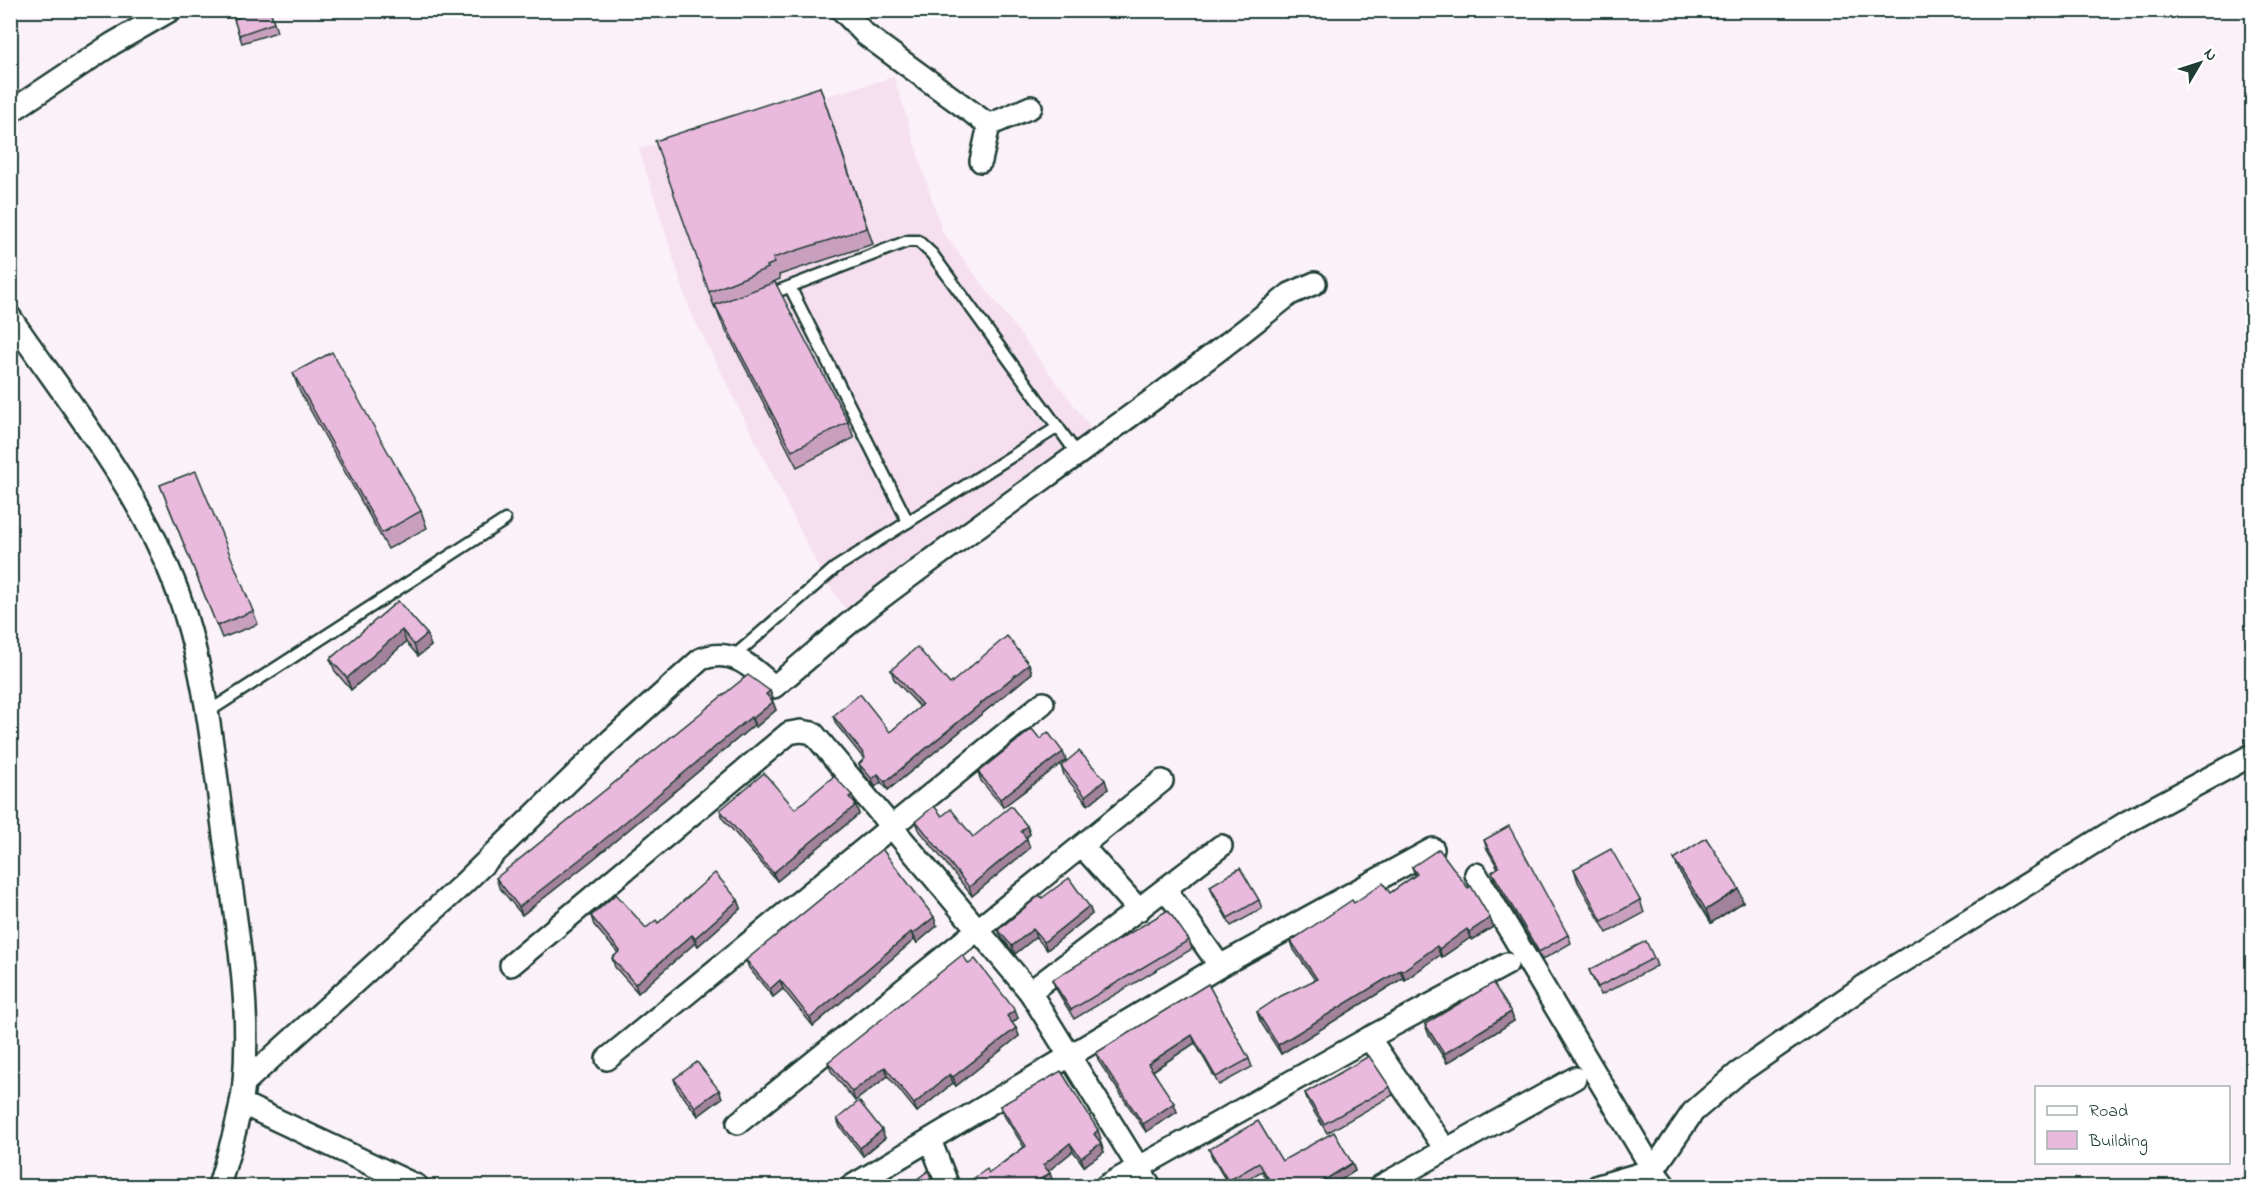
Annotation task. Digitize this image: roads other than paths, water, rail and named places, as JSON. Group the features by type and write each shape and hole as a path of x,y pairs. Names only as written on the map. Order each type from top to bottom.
{"street":[{"path":"10,112 112,44 171,10"},
{"path":"842,10 866,35 989,125"},
{"path":"989,125 1031,106"},
{"path":"981,161 989,125"},
{"path":"242,1093 610,741 701,659 711,655 733,657 748,665 774,687 876,602 1078,455 1290,294 1315,283"},
{"path":"10,317 112,466 146,523 174,582 192,639 208,712 239,936 246,1014 242,1093 219,1186"},
{"path":"608,1059 1043,702"},
{"path":"511,965 789,733 801,730 813,733 1030,992 1150,1186"},
{"path":"1598,1186 1653,1170 1694,1112 1737,1074 1870,982 2127,822 2253,755"},
{"path":"738,1123 1162,781"},
{"path":"1030,992 1221,846"},
{"path":"1083,847 1139,910"},
{"path":"852,1186 1220,966 1433,849"},
{"path":"1476,874 1653,1170 1665,1186"},
{"path":"1166,890 1220,966"},
{"path":"1106,1186 1369,1038 1507,964"},
{"path":"1369,1038 1446,1150"},
{"path":"1381,1186 1575,1078"},
{"path":"242,1093 417,1186"},
{"path":"930,1140 948,1186"}],"lane":[{"path":"760,298 908,240 918,241 932,254 1078,455"},
{"path":"790,287 908,522"},
{"path":"733,657 835,568 1058,427"},
{"path":"208,712 505,520"}]}
